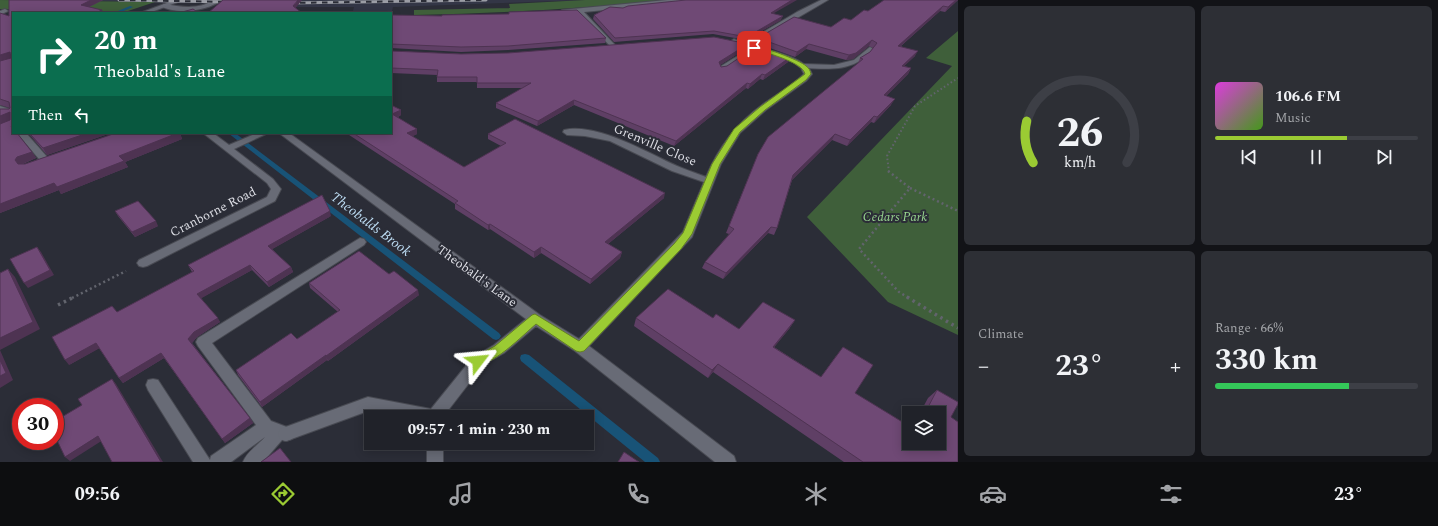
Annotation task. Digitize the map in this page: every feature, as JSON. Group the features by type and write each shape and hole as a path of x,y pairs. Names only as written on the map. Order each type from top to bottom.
{"street":[{"path":"146,12 180,0"},
{"path":"164,6 188,10 200,9 211,5 218,0"},
{"path":"558,12 685,0"},
{"path":"722,68 750,46 799,13 824,0"},
{"path":"580,11 613,46"},
{"path":"726,40 790,59 804,66 834,67 856,62 870,50"},
{"path":"580,347 688,234 709,181 723,152 737,131 763,108 803,79 808,74 804,66"},
{"path":"0,108 8,112 12,112"},
{"name":"Grenville Close","path":"567,132 585,133 613,139 675,169 709,181"},
{"path":"22,134 45,160"},
{"name":"Cranborne Road","path":"143,263 271,198 276,189 270,181 232,147 209,134"},
{"name":"Theobald's Lane","path":"284,134 535,318 580,347 728,462"},
{"path":"232,147 260,135"},
{"path":"26,167 57,157"},
{"path":"277,431 203,342 360,242"},
{"path":"440,410 478,361 514,338 535,318"},
{"path":"153,385 202,462"},
{"path":"217,462 277,431 368,404 398,410"},
{"path":"251,462 264,451 277,431"},
{"path":"435,450 435,462"}],"path":[{"path":"958,78 915,106 887,156 888,172 910,188 958,211"},
{"path":"910,188 859,249 899,292 958,328"},
{"path":"58,305 143,263"}],"shaded area":[{"path":"37,0 585,0 393,7 392,11 353,11 354,7 241,7 243,4"}],"green space":[{"path":"0,0 155,2 125,12 0,9"},
{"path":"585,0 667,0 541,10 414,15 414,10 510,8 509,4"},
{"name":"Cedars Park","path":"958,31 958,335 888,302 807,217 952,66 926,58"}],"building":[{"path":"9,0 91,0 81,5 102,10 97,12 12,12 12,134 18,134 32,152 17,157 15,160 18,164 25,164 113,134 175,134 119,156 124,161 57,187 54,183 0,204 0,124 10,120 10,112 0,116 0,109 10,108 9,102 0,99 0,61 11,58 10,52 0,55 0,13 9,16"},
{"path":"223,0 298,0 293,6 301,12 209,12"},
{"path":"686,0 792,0 771,13 783,16 747,37 714,31 615,38 594,15 610,7 623,8 628,6"},
{"path":"884,0 956,0 948,7 943,6 898,46 918,51 902,66 911,68 884,95 895,99 877,117 874,116 850,140 835,134 793,175 777,228 771,227 726,273 705,262 734,229 729,226 758,154 768,137 863,59 860,58 870,52 877,43 872,40 856,53 849,55 809,44 797,52 758,38 794,17 831,27 844,18 851,20 864,10 868,11"},
{"path":"193,9 198,12 182,12"},
{"path":"577,10 606,38 508,46 461,47 392,44 392,15 442,16 509,14 509,12"},
{"path":"714,37 748,44 719,62 721,67 727,66 757,46 789,58 765,75 762,74 750,84 747,83 676,141 574,100 538,121 496,103 531,83 477,83 477,77 437,77 438,70 392,68 392,51 461,54 508,53"},
{"path":"392,106 401,110 392,114"},
{"path":"392,114 417,129 407,133 464,167 506,143 488,134 515,119 665,193 605,242 622,252 591,279 541,247 534,252 490,224 488,225 455,203 458,201 355,134 392,134"},
{"path":"30,134 85,134 43,148"},
{"path":"322,195 330,211 268,246 291,267 267,282 250,265 197,294 218,318 194,332 188,339 250,418 222,439 161,353 119,378 96,343 65,360 52,337 112,306 117,312 194,271 188,265"},
{"path":"138,201 156,221 132,232 115,211"},
{"path":"37,247 50,270 24,283 10,259"},
{"path":"359,251 389,274 394,271 418,290 260,402 236,370 291,333 297,339 340,310 309,283"},
{"path":"8,269 33,322 0,338 0,273"},
{"path":"668,289 713,318 716,314 739,329 763,302 795,320 773,347 821,377 843,347 873,365 855,393 902,422 902,450 946,450 946,406 929,406 937,390 958,402 951,417 958,422 958,462 863,462 718,364 712,370 636,318"},
{"path":"0,360 6,373 0,376"},
{"path":"112,379 161,462 112,462 98,436 65,457 62,450 64,450 64,416 82,405 78,399"},
{"path":"280,448 291,462 261,462"},
{"path":"624,452 639,462 618,462"}],"waterway":[{"name":"Theobalds Brook","path":"118,12 131,7"},
{"name":"Theobalds Brook","path":"232,134 496,336"},
{"name":"Theobalds Brook","path":"525,358 654,462"}],"railway":[{"path":"119,0 231,2"},
{"path":"289,3 486,0"}],"route":[{"path":"478,361 514,338 535,318 580,347 677,247 688,234 716,164 730,140 737,131 763,108 808,74 804,66 795,61 754,48"}]}
